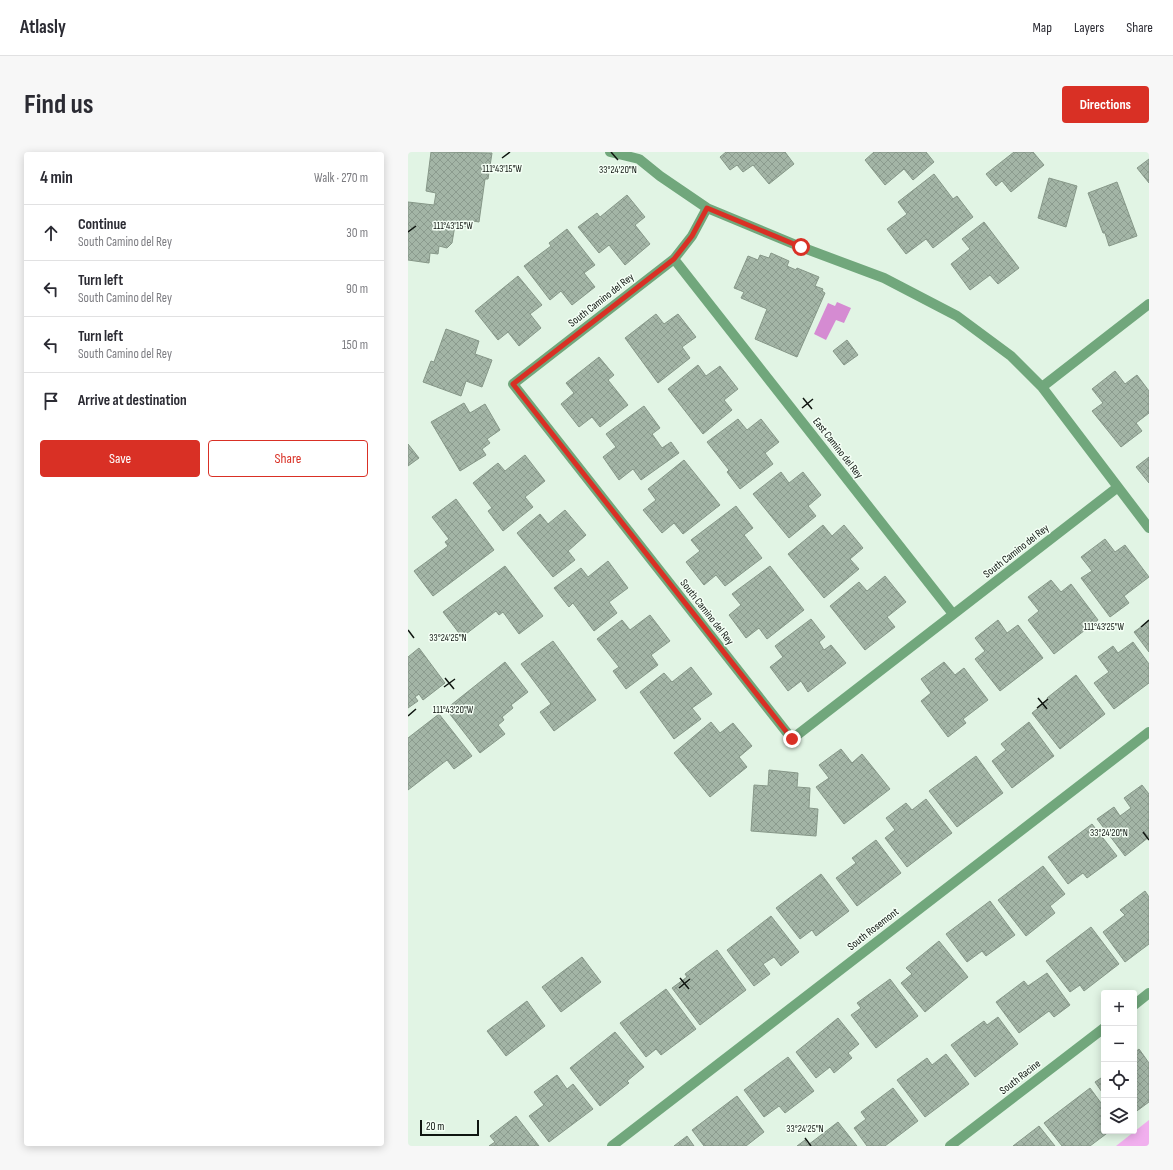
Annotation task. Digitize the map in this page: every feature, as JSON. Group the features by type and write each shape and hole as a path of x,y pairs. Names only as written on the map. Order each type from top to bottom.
{"street":[{"path":"610,152 638,156 660,176 707,208 801,247 884,278 957,316 1011,356 1042,387 1149,528"},
{"name":"South Camino del Rey","path":"707,208 692,236 674,259 513,384 792,739 1118,487"},
{"name":"East Camino del Rey","path":"674,259 953,614"},
{"path":"1042,387 1149,304"},
{"name":"South Rosemont","path":"612,1146 1149,732"},
{"path":"1137,1002 1149,993"},
{"name":"South Racine","path":"950,1146 1101,1030"}],"shaded area":[{"path":"837,302 851,308 844,323 836,320 826,340 814,334 828,303 835,306"},
{"path":"1149,1120 1149,1146 1116,1146 1131,1134 1137,1134 1137,1129"}],"building":[{"path":"431,152 492,153 488,179 485,179 479,222 473,221 472,227 455,225 452,243 447,248 439,246 438,254 430,253 429,263 408,260 408,202 434,205 436,193 426,191"},
{"path":"726,152 785,152 794,164 769,184 753,165 743,172 737,165 730,170 720,157"},
{"path":"874,152 926,152 934,162 913,180 904,169 885,185 865,160"},
{"path":"1014,152 1033,152 1044,165 1011,192 1002,181 996,186 986,174"},
{"path":"1149,159 1149,183 1137,168"},
{"path":"934,174 953,199 957,196 973,217 933,248 926,239 906,254 887,229 907,214 898,202"},
{"path":"1049,178 1077,186 1066,227 1038,218"},
{"path":"1117,182 1137,236 1109,246 1088,193"},
{"path":"627,195 645,217 635,225 650,244 625,265 609,245 599,253 578,227 597,213 600,217"},
{"path":"984,222 1019,268 998,284 990,275 970,290 951,264 970,249 962,239"},
{"path":"567,229 595,265 584,273 595,287 572,305 561,291 550,300 524,266 551,246 549,243"},
{"path":"771,253 789,261 787,266 796,270 797,268 819,277 815,286 823,289 822,291 825,293 797,357 755,339 767,309 741,298 744,292 734,288 748,256 758,260 760,255 769,258"},
{"path":"518,276 542,305 530,314 541,328 519,346 508,332 498,340 475,311"},
{"path":"656,314 664,324 678,314 696,337 682,347 690,358 658,383 625,338"},
{"path":"446,329 479,341 475,354 492,360 482,387 466,381 461,396 423,382 431,361 434,362"},
{"path":"847,340 858,355 844,365 833,351"},
{"path":"599,357 614,375 608,380 628,405 600,427 592,417 579,427 561,404 574,393 566,383"},
{"path":"698,365 706,376 720,366 738,389 724,400 732,410 703,434 668,389"},
{"path":"1115,371 1125,384 1137,375 1149,391 1149,413 1136,423 1142,431 1121,447 1092,411 1103,403 1092,389"},
{"path":"464,403 470,413 485,404 500,430 487,439 490,443 482,449 486,455 460,471 431,422"},
{"path":"644,406 660,428 652,434 662,448 671,442 679,453 641,480 633,469 619,480 603,457 616,447 606,434"},
{"path":"738,419 747,430 761,419 779,442 765,453 773,464 740,489 727,472 729,470 707,442"},
{"path":"408,444 419,458 408,466"},
{"path":"525,455 545,481 525,497 533,507 503,531 488,511 492,508 473,483 498,463 505,471"},
{"path":"1149,457 1149,483 1136,467"},
{"path":"684,460 720,505 683,534 674,523 662,533 643,510 656,500 648,489"},
{"path":"781,472 789,483 803,472 821,495 808,506 816,516 789,538 753,494"},
{"path":"456,499 494,550 433,596 414,571 448,546 445,542 449,539 432,517"},
{"path":"736,506 753,528 744,535 762,558 725,586 716,575 704,585 686,562 700,551 691,540"},
{"path":"565,510 586,535 568,551 575,560 553,577 517,533 540,514 548,524"},
{"path":"823,525 832,536 844,525 863,548 850,559 859,569 824,598 788,554"},
{"path":"1105,539 1115,552 1125,545 1149,577 1124,596 1129,603 1110,617 1081,578 1092,571 1081,557"},
{"path":"608,561 628,588 609,602 617,613 594,631 573,603 569,607 554,588 581,568 588,577"},
{"path":"505,566 543,616 519,634 503,612 499,615 496,611 462,637 443,612"},
{"path":"770,566 804,610 767,639 759,628 746,638 729,615 741,605 732,594"},
{"path":"885,576 906,602 887,617 895,627 865,650 830,606 859,582 867,591"},
{"path":"1051,580 1061,592 1071,584 1098,620 1054,654 1028,620 1039,611 1028,597"},
{"path":"650,615 670,641 651,655 658,665 626,689 613,671 619,667 597,639 622,620 630,630"},
{"path":"811,619 825,637 819,642 824,650 831,645 846,663 808,692 801,681 788,691 770,667 783,657 775,646"},
{"path":"998,620 1007,633 1018,625 1043,658 1000,691 975,659 985,651 975,638"},
{"path":"1149,621 1149,652 1134,632"},
{"path":"553,641 596,700 554,731 540,712 551,704 521,664"},
{"path":"1133,642 1149,664 1149,683 1114,709 1094,683 1109,672 1098,657 1113,646 1118,653"},
{"path":"419,648 445,683 423,700 419,694 415,697 418,701 408,708 408,657"},
{"path":"505,662 528,692 511,705 513,708 502,717 504,720 498,725 505,734 480,753 446,709"},
{"path":"944,662 955,675 964,668 988,700 963,719 966,723 948,737 921,701 931,693 921,679"},
{"path":"691,667 712,694 692,708 701,719 674,739 640,692 664,673 672,682"},
{"path":"1076,675 1105,714 1060,749 1032,713 1048,700 1047,698"},
{"path":"439,714 472,756 454,769 447,760 408,790 408,738"},
{"path":"711,722 720,733 733,723 752,746 739,757 747,767 710,797 674,753"},
{"path":"1029,722 1054,756 1012,788 992,761 1006,750 1001,744"},
{"path":"841,749 852,763 862,754 890,789 844,824 816,787 829,778 819,765"},
{"path":"976,756 1003,793 957,827 929,791"},
{"path":"769,770 798,773 797,787 810,788 809,808 818,809 816,836 751,831 754,785 768,786"},
{"path":"1142,785 1149,794 1149,837 1125,856 1097,819 1114,807 1120,816 1131,808 1124,798"},
{"path":"926,799 952,833 907,867 885,838 895,830 886,818 906,803 912,810"},
{"path":"1092,824 1117,856 1087,878 1083,873 1068,884 1048,857"},
{"path":"876,840 901,873 857,906 836,878 856,863 852,858"},
{"path":"1043,866 1065,894 1050,906 1055,913 1026,936 998,900"},
{"path":"821,874 849,911 816,936 812,930 800,939 776,908"},
{"path":"1145,891 1149,897 1149,944 1125,962 1103,932 1125,915 1120,910"},
{"path":"990,901 1015,935 986,956 982,951 967,962 946,934"},
{"path":"771,916 799,952 781,966 774,957 763,964 770,974 754,986 727,950"},
{"path":"1091,927 1119,964 1084,991 1080,985 1070,992 1046,961"},
{"path":"939,941 968,977 925,1012 901,983 912,974 906,968"},
{"path":"717,950 746,990 700,1025 672,988 687,977 685,974"},
{"path":"582,957 601,982 561,1012 542,987"},
{"path":"1047,973 1070,1005 1054,1017 1049,1011 1019,1033 996,1002 1024,981 1028,986"},
{"path":"890,979 918,1016 876,1048 851,1015 861,1008 857,1003"},
{"path":"666,989 696,1029 661,1055 656,1049 646,1057 620,1023"},
{"path":"527,1001 545,1026 506,1056 487,1031"},
{"path":"998,1017 1018,1044 975,1077 951,1045 984,1021 987,1025"},
{"path":"838,1018 859,1044 848,1053 852,1058 834,1073 830,1067 816,1078 796,1052"},
{"path":"615,1032 644,1067 627,1081 629,1083 600,1106 570,1068"},
{"path":"1139,1049 1149,1063 1149,1102 1137,1111 1137,1062 1137,1051"},
{"path":"946,1054 969,1084 925,1117 897,1080 927,1058 932,1065"},
{"path":"788,1057 814,1091 785,1113 779,1106 764,1117 744,1090"},
{"path":"557,1075 567,1089 573,1084 593,1109 549,1142 529,1116 544,1105 534,1092"},
{"path":"1101,1078 1101,1091 1095,1082"},
{"path":"893,1088 918,1121 885,1146 867,1146 854,1128 866,1119 861,1112"},
{"path":"1090,1088 1101,1103 1101,1134 1106,1134 1090,1146 1062,1146 1044,1123"},
{"path":"737,1096 764,1132 746,1146 704,1146 692,1130"},
{"path":"516,1116 539,1146 489,1146 495,1142 490,1136"},
{"path":"838,1122 857,1146 797,1146 805,1140 808,1145"},
{"path":"1039,1126 1055,1146 1013,1146"},
{"path":"687,1136 694,1146 674,1146"}],"route":[{"path":"792,739 513,384 674,259 692,236 707,208 801,247"}]}
